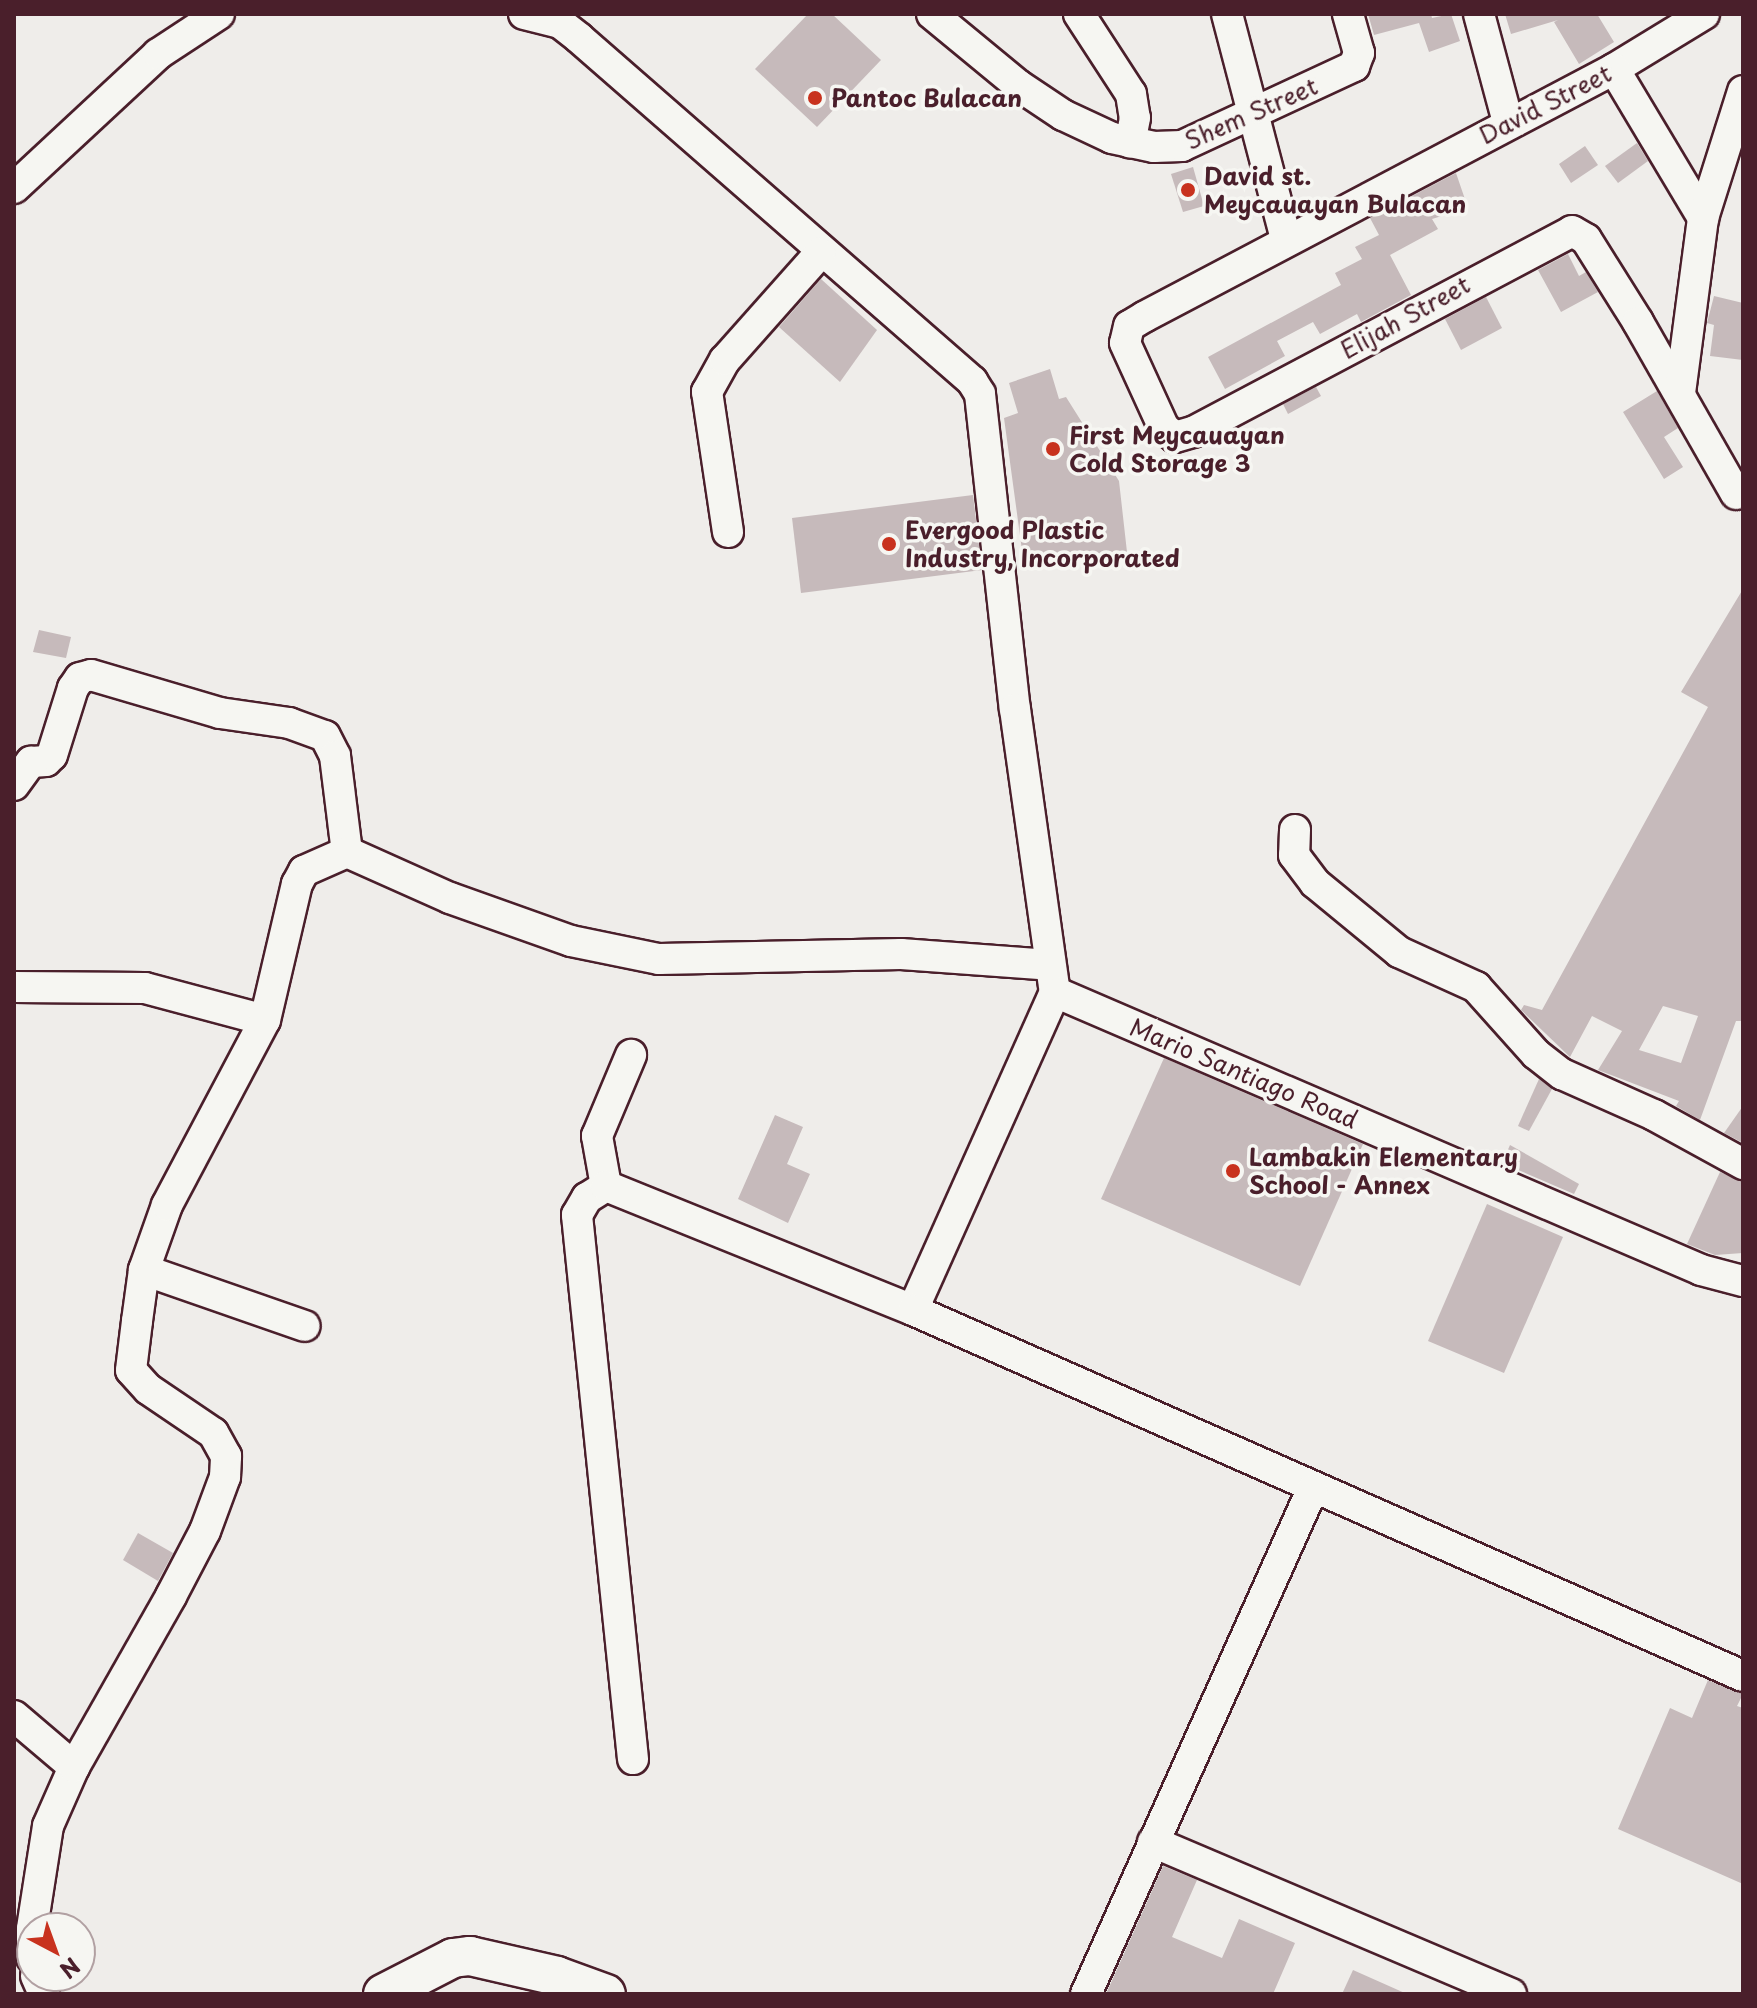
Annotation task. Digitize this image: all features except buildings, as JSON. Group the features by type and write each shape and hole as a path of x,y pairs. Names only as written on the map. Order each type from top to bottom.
{"main road":[{"path":"383,1994 453,1958 470,1956 557,1976 606,1994"}],"street":[{"path":"14,188 158,54 219,14"},
{"path":"524,14 560,23 579,38 820,253 972,381 980,394 1052,978 913,1310"},
{"name":"Shem Street","path":"932,14 1040,100 1130,143 1182,146 1254,116 1354,66 1359,53 1348,14"},
{"path":"1079,14 1131,94 1135,118 1130,143"},
{"path":"1227,14 1286,239"},
{"path":"1479,14 1508,122"},
{"name":"David Street","path":"1129,326 1286,239 1614,69 1704,14"},
{"path":"1614,69 1703,218"},
{"path":"1680,393 1703,218 1743,91"},
{"name":"Elijah Street","path":"1129,326 1125,343 1164,428 1175,437 1193,432 1572,231 1586,239 1680,393 1736,494"},
{"path":"728,532 707,392 725,360 820,253"},
{"path":"14,785 31,762 52,755 73,688 80,678 91,675 220,713 289,723 325,736 335,756 347,852 304,871 297,884 265,1020 167,1205 144,1270 131,1370 148,1389 213,1433 226,1456 225,1477 205,1531 74,1767 48,1826 35,1912"},
{"path":"1295,830 1294,855 1315,883 1399,952 1476,987 1536,1054 1562,1074 1654,1115 1743,1164"},
{"name":"Mario Santiago Road","path":"347,852 450,898 571,941 659,959 901,954 1052,978 1701,1270 1743,1281"},
{"path":"14,987 145,988 265,1020"},
{"path":"606,1186 597,1136 631,1055"},
{"path":"606,1186 913,1310 1312,1490 1743,1676"},
{"path":"606,1186 587,1198 577,1215 633,1759"},
{"path":"144,1270 305,1326"},
{"path":"1086,1994 1312,1490"},
{"path":"14,1716 74,1767"},
{"path":"1153,1842 1458,1984 1511,1994"}],"place":[{"name":"Pantoc Bulacan","path":"815,98"},
{"name":"David st. Meycauayan Bulacan","path":"1188,190"},
{"name":"First Meycauayan Cold Storage 3","path":"1053,449"},
{"name":"Evergood Plastic Industry, Incorporated","path":"889,544"},
{"name":"Lambakin Elementary School - Annex","path":"1233,1171"}]}
